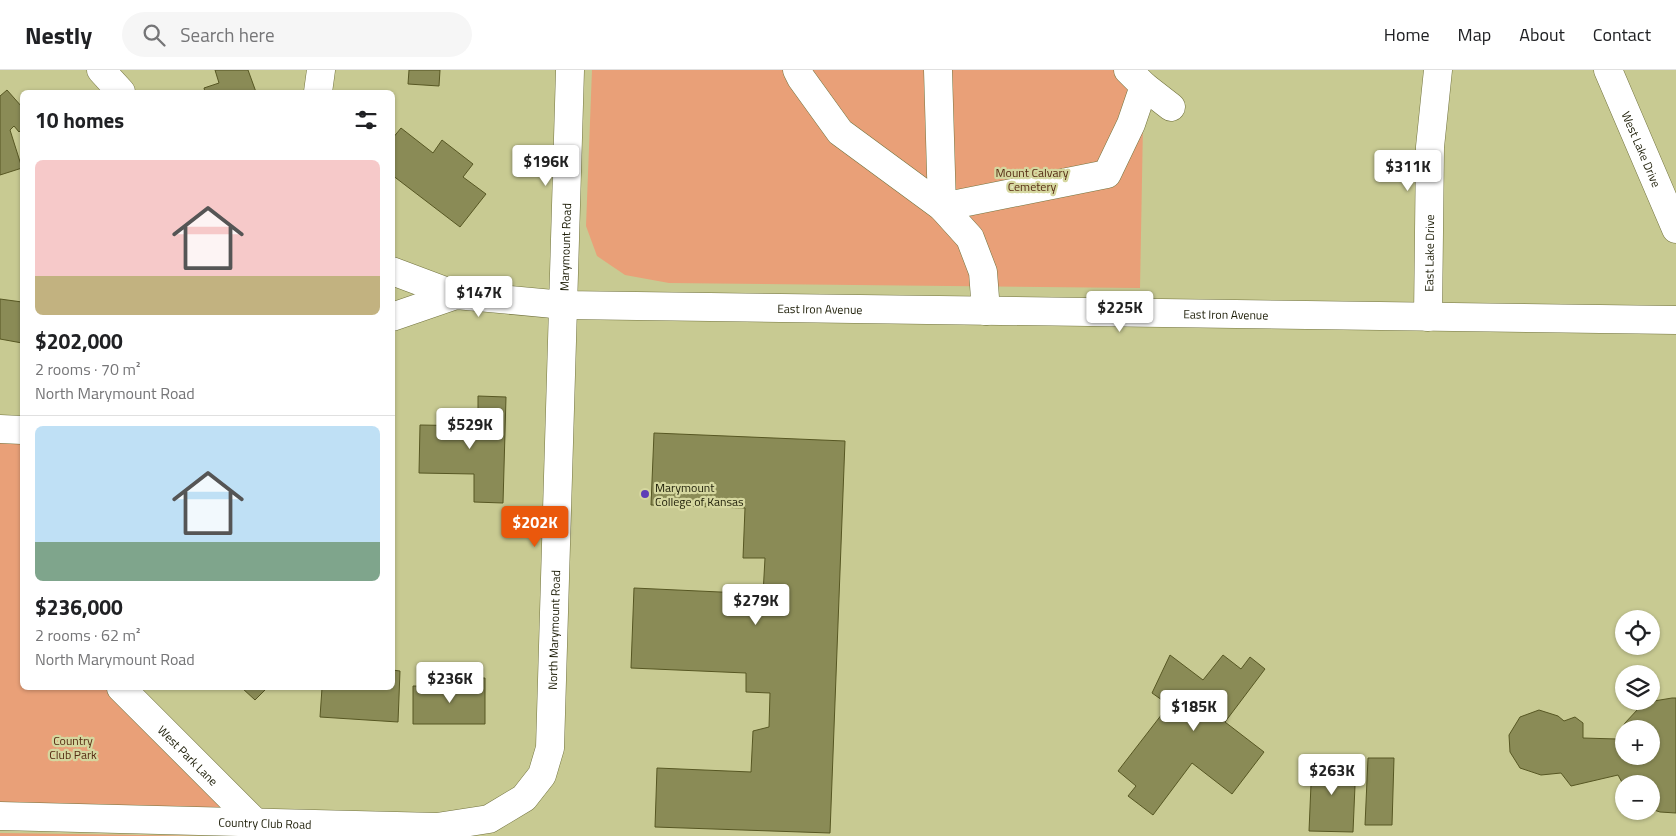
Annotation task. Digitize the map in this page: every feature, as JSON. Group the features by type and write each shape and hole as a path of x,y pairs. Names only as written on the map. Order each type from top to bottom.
{"street":[{"path":"101,70 118,90"},
{"path":"318,90 321,70"},
{"name":"Marymount Road","path":"564,305 570,70"},
{"path":"797,70 840,132 942,207 970,238 983,272 986,310"},
{"path":"938,70 942,207"},
{"name":"East Lake Drive","path":"1428,317 1430,147 1438,70"},
{"name":"West Lake Drive","path":"1608,70 1676,229"},
{"path":"942,207 1107,174 1131,124 1136,78"},
{"path":"1136,78 1170,108"},
{"path":"395,272 456,295"},
{"path":"395,316 456,295"},
{"name":"East Iron Avenue","path":"456,295 564,305 1676,320"},
{"name":"North Marymount Road","path":"524,798 542,775 550,748 564,305"},
{"path":"0,429 20,430"},
{"name":"West Park Lane","path":"123,690 256,823"},
{"name":"Country Club Road","path":"0,816 437,827 489,819 524,798"}],"green space":[{"name":"Mount Calvary Cemetery","path":"592,70 1144,70 1140,288 669,283 625,275 597,256 586,226"},
{"name":"Country Club Park","path":"0,441 20,442 20,690 111,690 228,811 0,805"},
{"path":"0,833 211,836 0,836"}],"building":[{"path":"215,70 248,70 255,90 204,90 204,88 219,83"},
{"path":"409,70 440,70 439,86 408,84"},
{"path":"7,90 20,105 20,131 14,126 10,130 20,162 20,169 0,175 0,96"},
{"path":"401,128 433,153 442,140 473,164 463,177 486,194 460,227 395,177 395,135"},
{"path":"0,299 20,302 20,343 0,339"},
{"path":"478,396 506,397 503,503 474,502 474,474 419,473 420,425 478,426"},
{"path":"654,433 845,441 830,833 655,827 657,768 751,772 753,731 769,727 770,693 746,692 746,673 631,668 634,588 763,594 765,558 743,558 745,508 651,505"},
{"path":"1170,655 1203,680 1223,655 1241,669 1250,657 1265,669 1225,722 1264,752 1232,794 1192,763 1153,815 1128,796 1136,786 1118,771 1169,705 1152,693"},
{"path":"395,670 400,671 398,722 320,717 322,690 395,690"},
{"path":"467,678 485,678 485,724 413,724 413,686 467,687"},
{"path":"244,690 265,690 255,700"},
{"path":"1676,698 1676,813 1660,812 1660,775 1615,775 1571,786 1561,773 1541,775 1520,768 1510,752 1509,735 1520,717 1539,710 1558,716 1564,721 1575,717 1583,723 1583,738 1615,739 1615,765 1660,765 1660,720 1628,720 1637,710 1660,710 1660,700"},
{"path":"1368,758 1394,758 1392,825 1365,825"},
{"path":"1312,761 1356,762 1353,832 1309,831"}],"place":[{"name":"Marymount College of Kansas","path":"645,494"}]}
